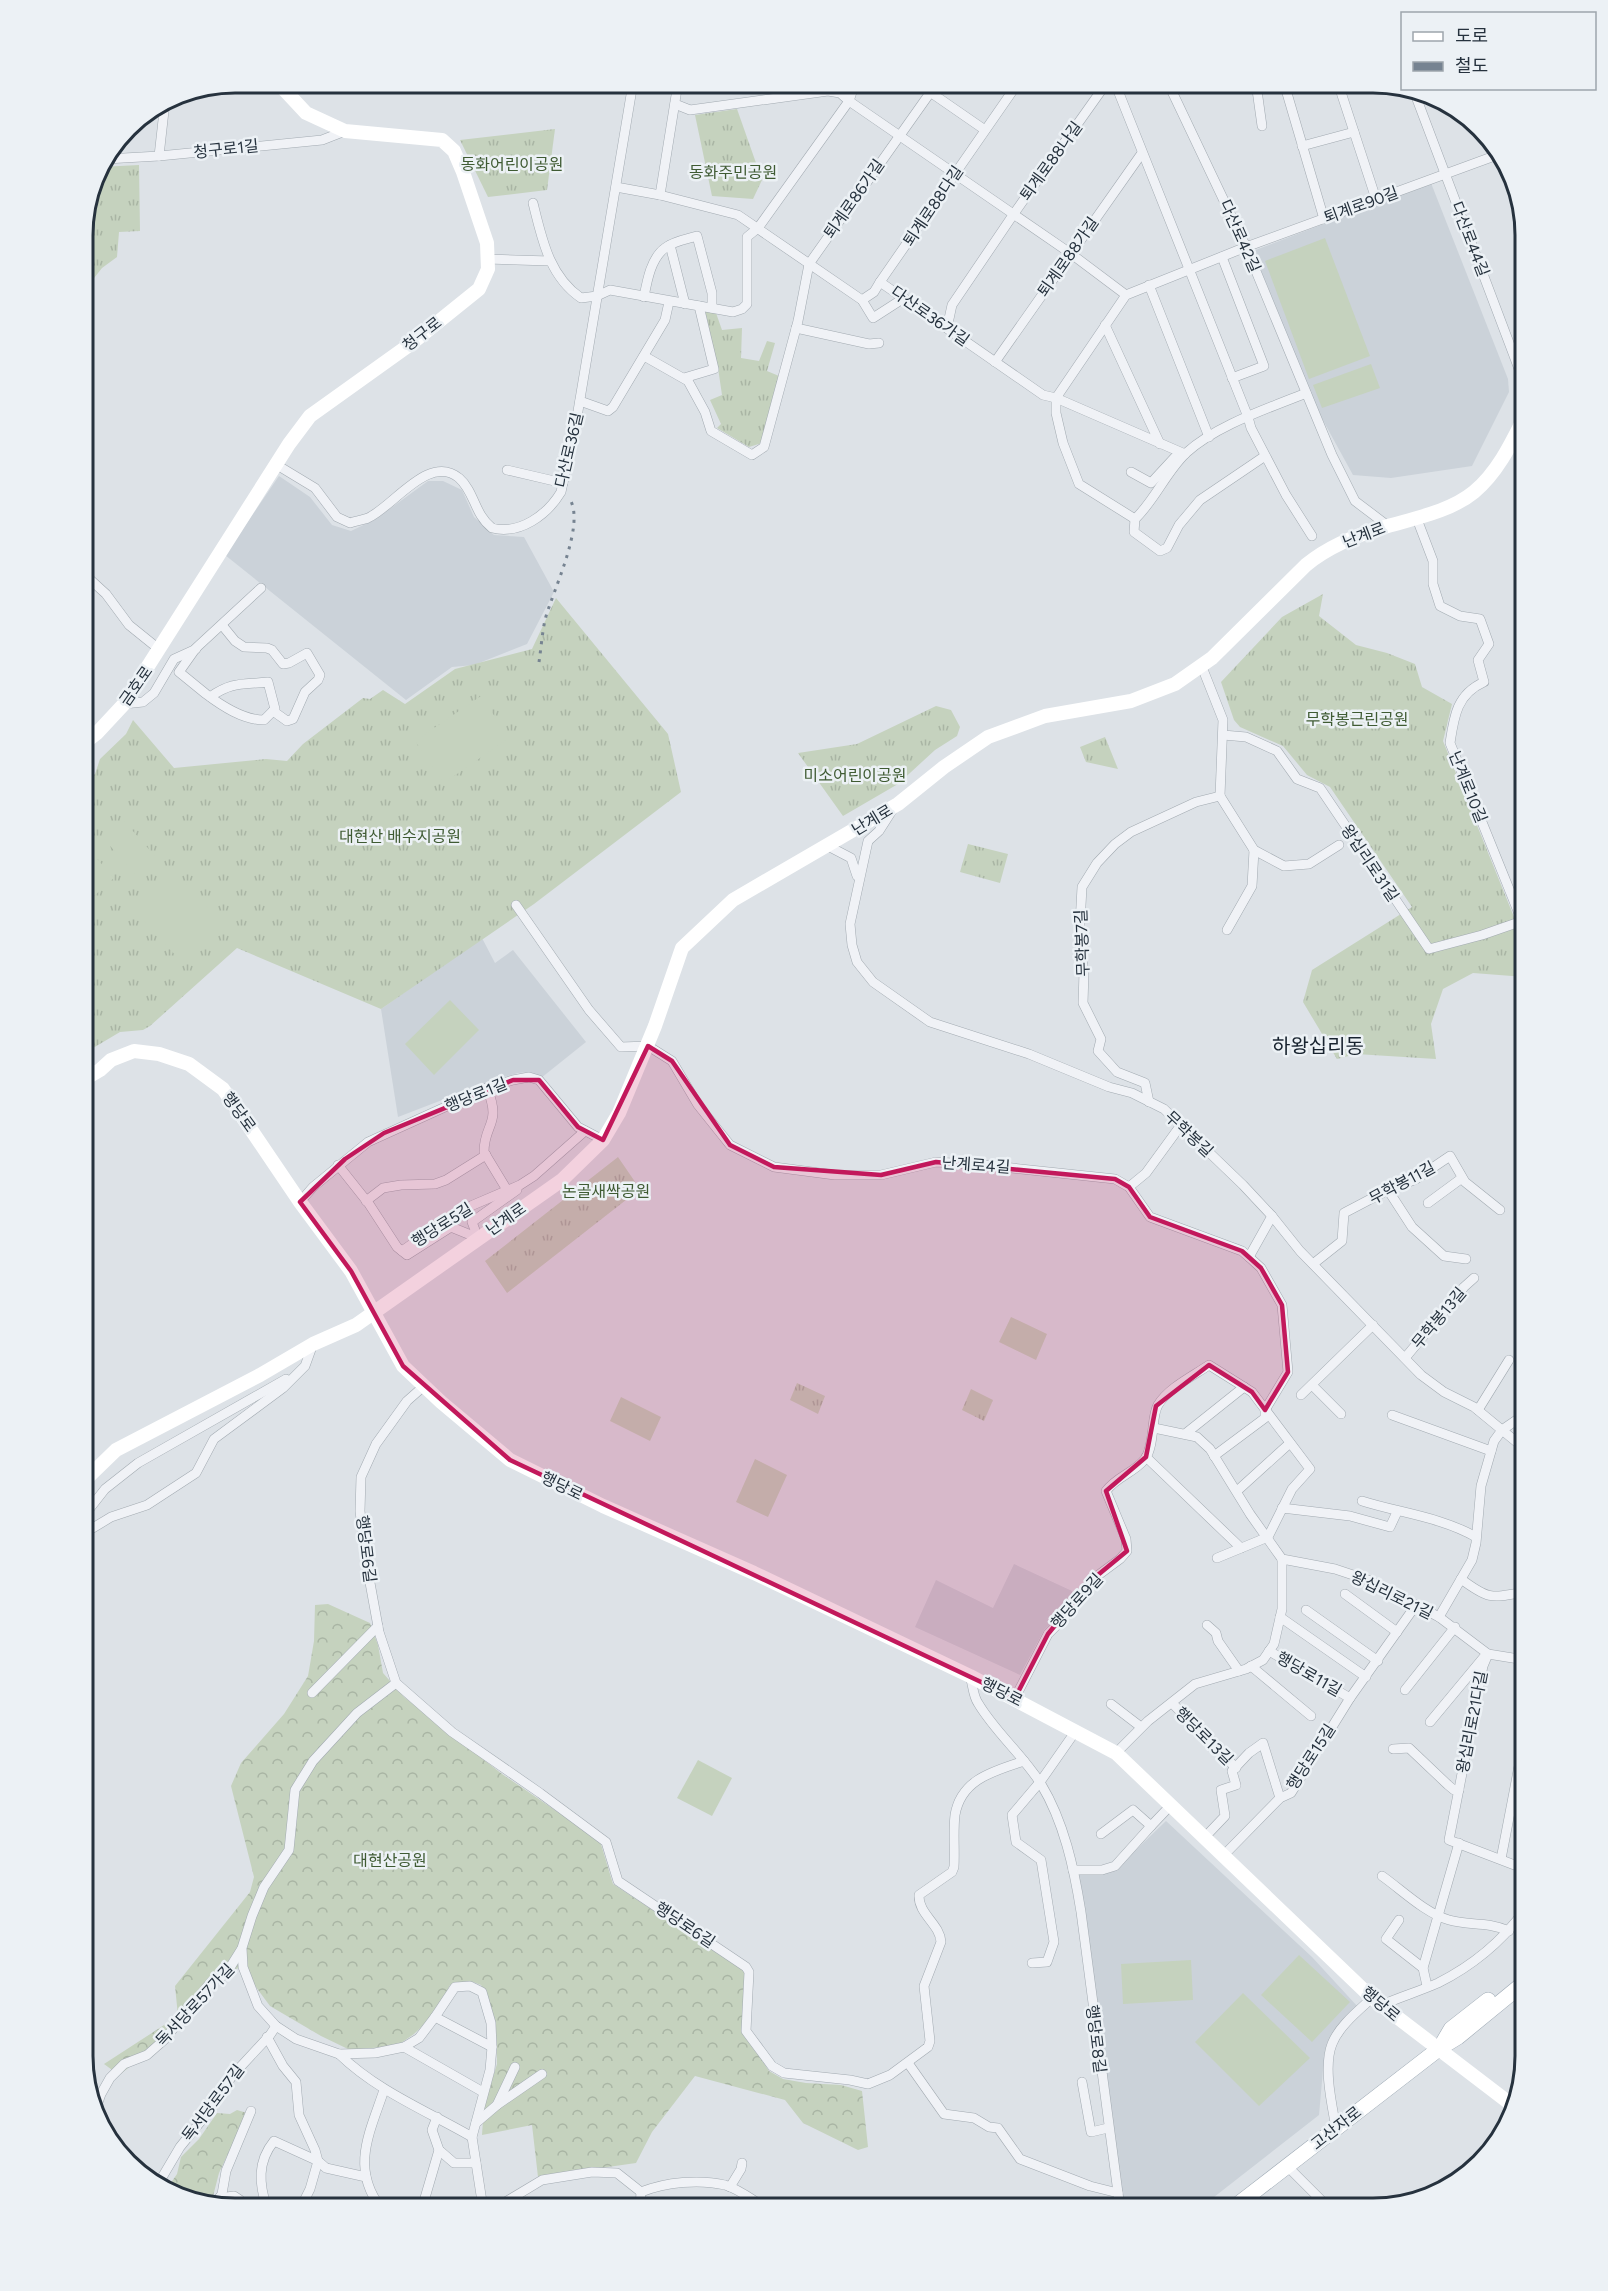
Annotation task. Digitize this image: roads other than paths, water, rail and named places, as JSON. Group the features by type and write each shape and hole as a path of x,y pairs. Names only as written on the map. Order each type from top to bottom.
{"main road":[{"name":"청구로","path":"160,650 310,416 412,343 479,289 488,269 487,243 463,172 454,151 442,140 345,130 306,113 288,93"},
{"name":"난계로","path":"93,1472 116,1450 260,1375 313,1344 356,1324 562,1180 603,1140 619,1113 648,1046 682,948 733,900 895,806 944,766 988,737 1045,716 1131,701 1175,684 1202,667 1322,552 1360,534 1417,519 1473,492 1497,466 1515,435"},
{"name":"금호로","path":"93,735 124,704 160,650"},
{"name":"행당로","path":"93,1074 111,1060 134,1051 159,1054 189,1065 223,1089 300,1202 351,1271 403,1366 510,1460 603,1506 970,1676 1116,1753 1377,2002 1507,2101"},
{"name":"고산자로","path":"1440,2048 1451,2029 1515,1979"},
{"name":"고산자로","path":"1246,2198 1515,1991"}],"street":[{"name":"다산로36길","path":"277,465 315,488 337,518 350,523 369,517 426,475 441,471 462,481 485,522 500,530 511,529 530,522 546,511 561,492 580,401 631,93"},
{"path":"660,195 677,93"},
{"path":"675,104 690,110 782,93"},
{"path":"840,93 954,174"},
{"path":"533,203 550,261 568,289 581,298 597,296 610,290 733,312 742,309 747,303 747,237 758,228 849,101 852,93"},
{"name":"퇴계로86가길","path":"809,264 929,93"},
{"path":"931,93 985,130"},
{"name":"퇴계로88다길","path":"880,282 1011,93"},
{"name":"퇴계로88나길","path":"947,328 952,305 1013,214 1099,93"},
{"path":"1118,93 1251,428 1286,495 1312,536"},
{"name":"다산로42길","path":"1174,93 1246,247 1332,455 1355,501 1388,526"},
{"path":"1257,93 1262,126"},
{"path":"1287,93 1324,219"},
{"path":"1341,93 1376,200"},
{"name":"다산로44길","path":"1417,101 1515,356"},
{"path":"159,156 164,112"},
{"name":"청구로1길","path":"116,158 322,140 345,130"},
{"path":"1302,146 1354,132"},
{"name":"퇴계로88가길","path":"995,362 1142,153"},
{"name":"퇴계로90길","path":"1126,295 1246,247 1492,157"},
{"name":"퇴계로88나길","path":"954,174 1013,214"},
{"path":"616,187 660,195 738,215 862,300 873,318 904,298"},
{"path":"1013,214 1126,295 1056,398 1056,414 1063,443 1079,484 1135,519"},
{"path":"644,297 647,279 662,250 670,244 697,236 712,293 712,308"},
{"path":"670,244 685,304"},
{"path":"1222,257 1264,366 1233,378"},
{"path":"488,259 550,261"},
{"path":"644,356 688,381 705,412 711,431 752,455 764,447 796,328 809,264"},
{"name":"다산로36가길","path":"862,300 874,292 880,282 1043,395 1056,398"},
{"path":"1149,285 1209,437"},
{"path":"580,401 608,411 613,407 665,320 669,302"},
{"path":"684,378 714,369 699,306"},
{"path":"1105,325 1160,444"},
{"path":"796,328 869,344 879,343"},
{"path":"1131,472 1151,483 1182,453 1209,437 1248,417 1306,393"},
{"path":"1056,398 1182,453"},
{"path":"1182,453 1144,511 1135,519 1134,532 1160,551 1167,548 1179,525 1200,500 1265,456"},
{"path":"507,470 563,483"},
{"name":"난계로10길","path":"1417,519 1433,561 1433,584 1440,606 1460,616 1480,619 1489,644 1478,660 1484,682 1462,697 1453,722 1450,743 1515,899"},
{"path":"93,582 106,594 129,625 160,650"},
{"path":"261,588 196,648 179,672 222,706 256,720 264,720 274,710"},
{"path":"210,697 225,687 239,683 251,684 268,681 274,710 287,721 293,719 305,692 318,680 320,675 307,653 283,664 272,650 244,647 235,641 222,625"},
{"path":"124,704 143,702 154,693 174,659 196,648"},
{"path":"1202,667 1223,720 1220,796 1254,850 1284,866 1309,864 1339,844"},
{"name":"왕십리로31길","path":"1223,735 1246,737 1276,751 1297,779 1320,789 1429,950 1515,924"},
{"name":"무학봉7길","path":"1149,1102 1145,1083 1116,1072 1098,1051 1101,1039 1083,1003 1084,972 1079,942 1082,887 1097,863 1115,844 1131,832 1196,802 1220,796"},
{"name":"무학봉길","path":"895,806 879,831 868,841 850,924 852,945 857,962 873,982 930,1022 1029,1054 1109,1087 1132,1093 1164,1109 1272,1216 1313,1264 1428,1381 1478,1410 1515,1440"},
{"path":"828,846 851,858 858,881"},
{"path":"1227,930 1252,886 1254,850"},
{"path":"516,905 589,1010 621,1047 648,1046"},
{"name":"난계로4길","path":"648,1046 672,1061 698,1105 730,1145 774,1167 835,1175 881,1175 936,1162 1115,1179 1129,1187"},
{"name":"행당로1길","path":"300,1202 313,1187 368,1142 487,1088 513,1080 529,1077 539,1080 578,1127 603,1140"},
{"path":"487,1088 494,1116 484,1147 486,1155 507,1190"},
{"path":"1181,1125 1146,1173 1129,1187 1150,1217 1242,1251 1261,1268 1282,1305 1288,1372 1265,1410 1265,1418 1215,1456"},
{"name":"행당로5길","path":"366,1201 402,1251 473,1205 520,1185 549,1164 585,1131"},
{"path":"338,1166 366,1201 383,1188 435,1184 446,1180 486,1155"},
{"name":"무학봉11길","path":"1313,1264 1342,1241 1344,1213 1416,1179 1450,1156 1462,1178 1500,1210"},
{"path":"1428,1203 1462,1178"},
{"path":"478,1238 472,1222 520,1185"},
{"path":"1388,1191 1412,1227 1444,1256 1466,1259"},
{"path":"1249,1257 1272,1216"},
{"path":"402,1251 407,1255 416,1251 452,1227 478,1238"},
{"name":"무학봉13길","path":"1405,1358 1474,1278"},
{"path":"1301,1395 1373,1325"},
{"path":"93,1528 111,1517 147,1505 196,1473 214,1439 283,1388 305,1366 313,1344"},
{"path":"1478,1410 1509,1360"},
{"path":"1217,1558 1268,1538 1292,1490 1310,1469 1252,1392 1209,1365 1169,1393 1156,1406 1154,1428 1146,1457 1241,1548"},
{"path":"93,1504 105,1489 138,1463 269,1389 305,1366"},
{"path":"1312,1385 1341,1414"},
{"name":"행당로6길","path":"424,1386 407,1401 376,1444 361,1477 363,1534 378,1626 396,1683 452,1732 606,1842 618,1881 746,1967 749,1972 746,2031 771,2066 784,2073 868,2084 890,2075 928,2047 930,2041 924,1980 941,1942 941,1936 920,1906 919,1895 952,1872 955,1815 963,1794 971,1783 992,1772 1024,1761"},
{"path":"1185,1434 1244,1387"},
{"path":"1392,1415 1491,1451"},
{"path":"1439,1617 1472,1560 1481,1486 1494,1441 1502,1430 1515,1421"},
{"path":"1154,1428 1197,1437 1215,1456 1282,1559"},
{"path":"1237,1491 1290,1443"},
{"name":"행당로9길","path":"1015,1698 1048,1634 1062,1620 1093,1579 1127,1551 1126,1539 1106,1491 1114,1481 1134,1469 1146,1457"},
{"path":"1362,1501 1397,1512 1443,1522 1476,1537"},
{"path":"1282,1508 1350,1516 1390,1527 1397,1512"},
{"name":"왕십리로21길","path":"1282,1559 1335,1569 1368,1580 1439,1617 1488,1654"},
{"name":"행당로11길","path":"1116,1753 1142,1727 1195,1684 1239,1671 1263,1660 1274,1644 1280,1617 1284,1572 1282,1559"},
{"path":"1461,1579 1483,1595 1515,1594"},
{"path":"1345,1594 1397,1632"},
{"name":"행당로15길","path":"1224,1855 1280,1798 1291,1793 1350,1698 1416,1605"},
{"path":"1306,1610 1378,1660"},
{"path":"1280,1617 1366,1677"},
{"path":"1207,1625 1216,1633 1218,1641 1239,1671"},
{"path":"312,1693 378,1626"},
{"name":"왕십리로21길","path":"1404,1690 1455,1627"},
{"name":"행당로11길","path":"1269,1651 1350,1698"},
{"path":"1430,1722 1477,1664 1488,1654 1515,1658"},
{"name":"왕십리로21다길","path":"1459,1843 1449,1840 1483,1666 1488,1654"},
{"name":"행당로11길","path":"1251,1666 1311,1716"},
{"name":"행당로8길","path":"970,1676 976,1701 1040,1782 1054,1809 1073,1870 1081,1912 1119,2198"},
{"path":"396,1683 357,1713 313,1761 296,1790 289,1850 264,1887 252,1916 242,1948 243,1967 258,2006 276,2026 296,2039 339,2054 375,2053 404,2046 419,2038 455,1987 470,1986 482,1992 491,2023 492,2047 490,2070 472,2137 481,2198"},
{"name":"행당로13길","path":"1172,1703 1236,1768"},
{"path":"1111,1704 1142,1727"},
{"path":"1032,1963 1047,1962 1054,1942 1041,1860 1016,1842 1012,1815 1040,1782 1075,1732"},
{"name":"행당로13길","path":"1205,1838 1225,1816 1221,1790 1236,1785 1232,1771 1249,1753 1263,1743 1280,1798"},
{"name":"왕십리로21다길","path":"1393,1749 1409,1748 1448,1785 1454,1790 1459,1790"},
{"path":"1502,1859 1515,1792"},
{"path":"1073,1870 1102,1870 1115,1866 1171,1805"},
{"path":"1101,1834 1133,1810 1151,1827"},
{"path":"1427,1986 1423,1968 1459,1843 1515,1864"},
{"path":"1382,1876 1438,1915 1450,1920 1494,1924 1509,1931"},
{"path":"1399,1920 1386,1939 1423,1968"},
{"path":"1336,2128 1328,2073 1332,2045 1355,2014 1377,2002 1438,1983 1479,1958 1515,1924"},
{"name":"독서당로57가길","path":"100,2098 110,2078 124,2064 147,2055 164,2040 211,1982 226,1974 242,1948"},
{"path":"435,2017 492,2047"},
{"name":"독서당로57길","path":"162,2178 180,2147 214,2105 232,2076 276,2026"},
{"path":"267,2037 296,2082 299,2115 318,2161 306,2198"},
{"path":"404,2046 483,2091"},
{"path":"339,2054 359,2074 384,2090 472,2137"},
{"path":"908,2063 944,2114 974,2118 989,2127 998,2128 1020,2159 1090,2186 1118,2193"},
{"path":"497,2105 515,2067"},
{"path":"476,2123 497,2105 542,2074"},
{"path":"1082,2082 1091,2132 1108,2128"},
{"path":"374,2198 366,2177 364,2152 384,2090"},
{"path":"220,2197 226,2171 251,2111"},
{"path":"437,2117 432,2130 439,2150 454,2163 476,2163"},
{"path":"265,2198 260,2177 265,2152 274,2141 318,2161 326,2168 366,2177"},
{"path":"425,2198 439,2150"},
{"path":"730,2187 742,2163"},
{"path":"1287,2166 1319,2198"},
{"path":"512,2198 542,2180 592,2172 617,2173 641,2192"},
{"path":"641,2192 656,2186 693,2182 730,2187 749,2198"},
{"path":"641,2192 641,2198"}],"railway":[{"path":"539,662 545,620 566,558 574,524 573,509 569,498"}],"district":[{"name":"하왕십리동","path":"1318,1046"}],"park label":[{"name":"동화어린이공원","path":"512,164"},
{"name":"동화주민공원","path":"733,172"},
{"name":"무학봉근린공원","path":"1357,719"},
{"name":"미소어린이공원","path":"855,775"},
{"name":"대현산 배수지공원","path":"400,836"},
{"name":"논골새싹공원","path":"606,1191"},
{"name":"대현산공원","path":"390,1860"}]}
